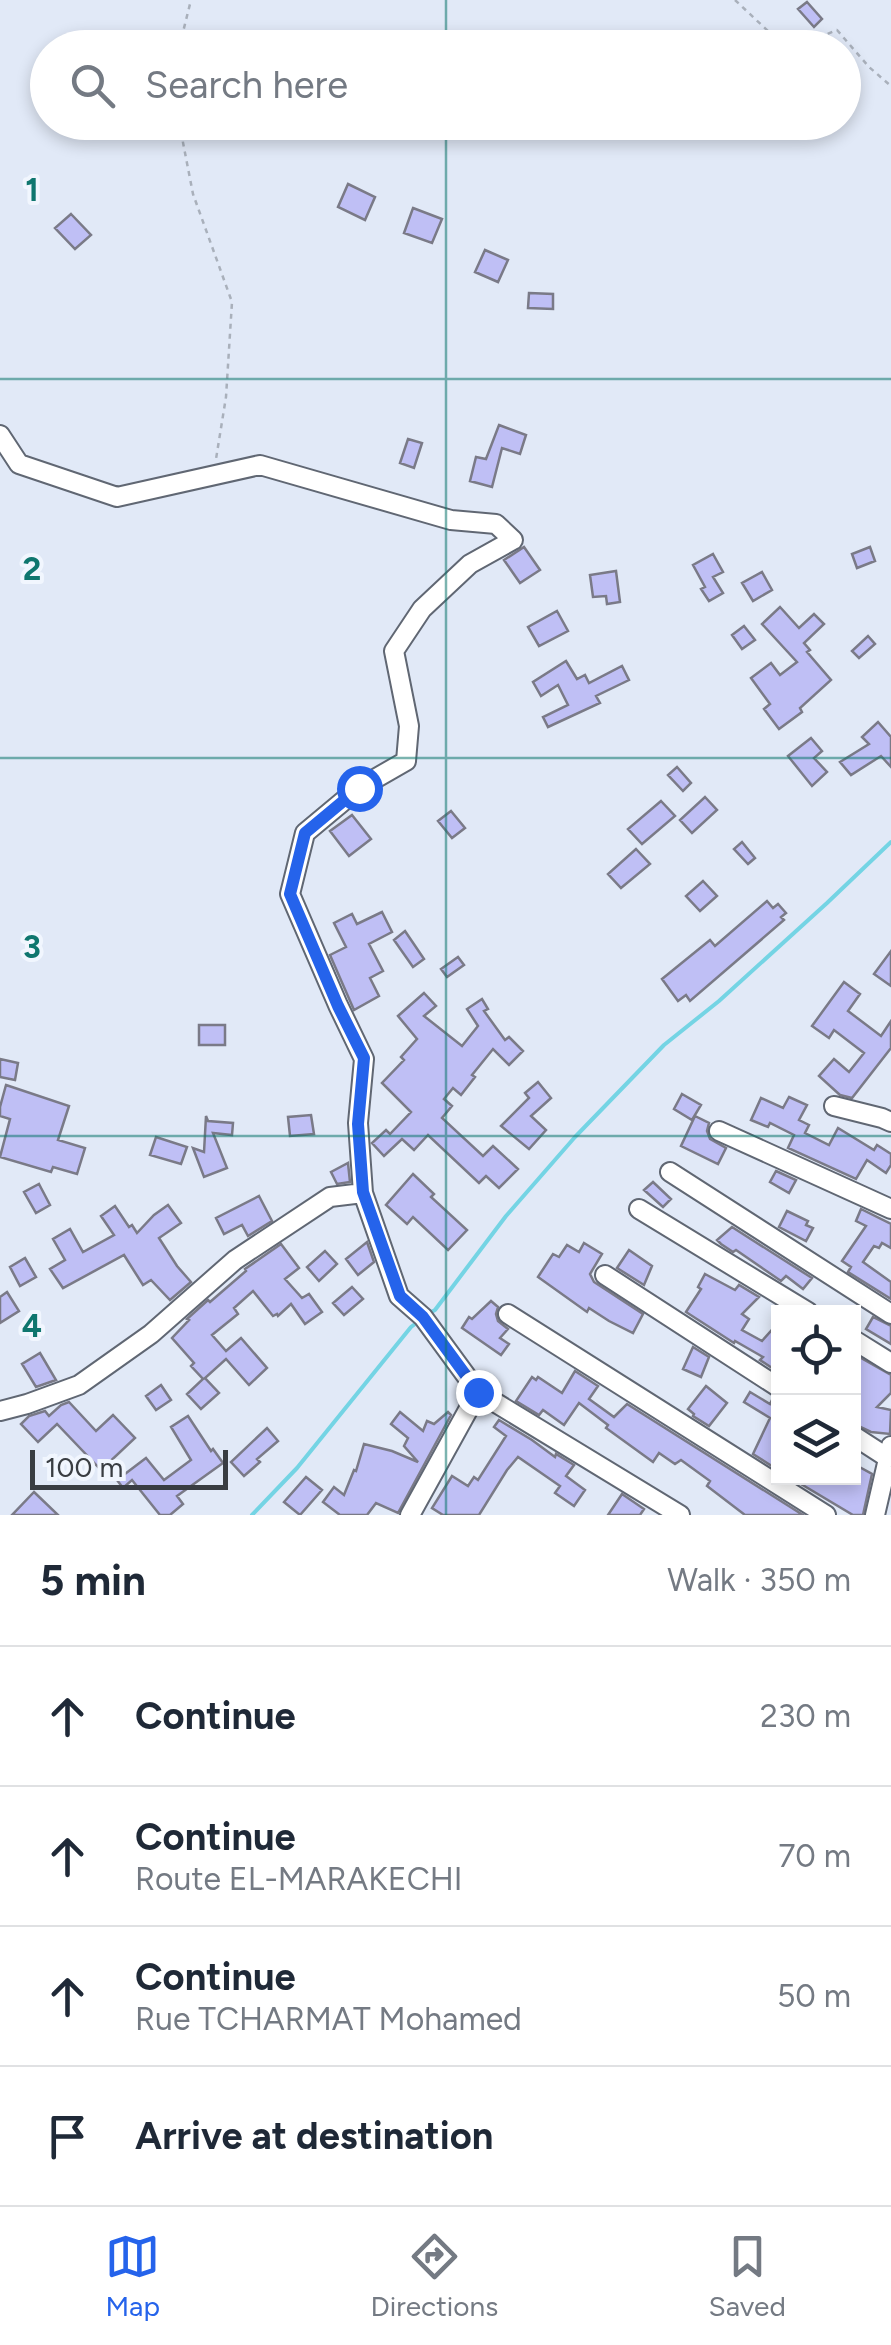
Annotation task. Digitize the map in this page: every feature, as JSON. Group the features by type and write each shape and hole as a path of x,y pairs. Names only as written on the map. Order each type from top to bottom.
{"street":[{"path":"0,436 18,464 117,497 260,465 451,520 496,524 513,540 470,564 422,610 394,651 409,726 406,761 359,788 305,833 290,894 364,1058 358,1124 363,1192 400,1296 423,1317 478,1392 680,1515"},
{"path":"834,1106 891,1122"},
{"path":"719,1131 891,1209"},
{"path":"670,1172 891,1314"},
{"path":"0,1411 79,1385 151,1334 235,1260 330,1197 363,1192"},
{"path":"639,1209 797,1305"},
{"path":"605,1275 771,1382"},
{"path":"508,1314 826,1515"},
{"path":"861,1344 891,1363"},
{"path":"410,1515 478,1392"},
{"path":"861,1439 889,1452 874,1515"}],"path":[{"path":"184,30 191,0"},
{"path":"735,0 767,30"},
{"path":"861,58 891,86"},
{"path":"182,140 192,194 232,302 226,398 213,476"}],"building":[{"path":"807,2 822,19 814,27 798,9"},
{"path":"348,184 375,197 365,220 338,207"},
{"path":"413,208 442,219 432,243 404,233"},
{"path":"71,214 91,235 75,249 55,228"},
{"path":"485,250 508,260 498,282 475,272"},
{"path":"529,293 553,294 553,309 528,308"},
{"path":"499,425 526,435 520,454 502,448 492,487 470,481 476,457 486,459"},
{"path":"408,439 422,443 414,468 400,463"},
{"path":"524,547 540,570 520,583 504,560"},
{"path":"870,547 875,561 857,568 852,554"},
{"path":"713,554 723,572 713,577 723,593 709,601 693,565"},
{"path":"616,571 620,602 607,604 606,596 593,597 590,575"},
{"path":"762,572 772,590 753,601 742,583"},
{"path":"780,607 799,628 814,614 824,624 804,643 831,680 800,708 802,712 779,729 764,709 770,704 751,678 771,663 780,675 797,662 762,624"},
{"path":"557,611 568,631 539,646 528,627"},
{"path":"744,626 755,640 742,649 732,635"},
{"path":"868,636 875,644 859,658 852,651"},
{"path":"566,661 577,679 585,675 589,683 622,666 629,680 596,696 600,703 548,727 543,717 568,705 558,685 541,696 533,682"},
{"path":"878,722 891,737 891,767 881,756 851,775 840,762 869,744 862,737"},
{"path":"811,738 822,751 814,758 827,772 812,786 788,756"},
{"path":"677,767 691,783 683,791 668,775"},
{"path":"705,797 717,810 692,833 680,820"},
{"path":"661,801 675,816 642,844 628,829"},
{"path":"451,811 465,828 452,838 438,821"},
{"path":"352,815 371,839 349,856 330,831"},
{"path":"742,842 755,858 748,864 734,849"},
{"path":"636,849 650,864 621,888 608,874"},
{"path":"703,881 717,896 700,911 686,896"},
{"path":"767,901 773,908 778,904 786,913 781,917 784,920 690,1001 686,995 678,1001 662,979 710,940 715,946"},
{"path":"382,912 392,932 369,944 383,971 370,978 379,996 354,1010 330,955 346,947 334,923 352,914 357,924"},
{"path":"405,931 424,959 413,967 394,940"},
{"path":"891,951 891,986 874,974"},
{"path":"458,957 464,965 447,977 441,969"},
{"path":"844,982 860,994 848,1011 881,1036 891,1021 891,1048 852,1098 840,1095 819,1076 834,1059 849,1072 864,1053 834,1030 829,1038 812,1026"},
{"path":"424,993 436,1006 424,1016 462,1046 478,1026 467,1009 482,999 488,1009 484,1011 505,1040 509,1037 523,1051 509,1065 493,1049 461,1095 453,1088 444,1099 452,1106 442,1118 483,1156 493,1146 518,1169 499,1188 486,1176 479,1183 428,1135 414,1150 402,1139 384,1156 372,1143 386,1130 390,1134 411,1112 382,1083 417,1039 398,1016"},
{"path":"199,1025 225,1025 225,1045 199,1045"},
{"path":"0,1059 18,1063 15,1080 0,1077"},
{"path":"538,1082 551,1098 531,1116 546,1130 529,1149 501,1126 529,1098 525,1093"},
{"path":"6,1085 69,1106 58,1140 85,1148 77,1174 53,1167 51,1172 0,1157 10,1119 0,1116"},
{"path":"682,1094 701,1105 692,1120 674,1109"},
{"path":"789,1097 807,1105 799,1120 809,1125 805,1133 829,1145 838,1128 874,1150 877,1145 891,1154 886,1173 867,1160 856,1179 788,1148 794,1135 770,1123 768,1127 751,1120 761,1098 783,1108"},
{"path":"311,1115 314,1134 290,1136 288,1117"},
{"path":"206,1116 208,1121 233,1123 232,1135 213,1133 227,1168 204,1177 193,1148 204,1152"},
{"path":"695,1116 709,1123 710,1139 726,1148 718,1164 681,1146"},
{"path":"156,1137 187,1147 181,1164 150,1155"},
{"path":"348,1163 350,1182 337,1184 331,1172"},
{"path":"776,1171 796,1180 789,1193 770,1182"},
{"path":"413,1174 434,1194 431,1197 467,1230 448,1250 413,1217 407,1224 386,1205"},
{"path":"653,1182 671,1199 663,1207 644,1190"},
{"path":"39,1184 50,1205 36,1213 24,1192"},
{"path":"259,1196 272,1221 248,1236 242,1225 224,1234 216,1218"},
{"path":"168,1205 181,1223 159,1238 191,1282 170,1300 151,1280 143,1285 124,1255 63,1288 50,1269 65,1260 53,1239 70,1229 83,1252 114,1235 101,1216 115,1206 137,1233"},
{"path":"861,1209 891,1224 891,1248 882,1243 879,1248 874,1246 863,1262 891,1282 891,1299 848,1272 851,1267 842,1261 866,1226 856,1221"},
{"path":"787,1211 808,1221 806,1225 813,1228 806,1241 779,1227"},
{"path":"732,1227 812,1278 803,1289 786,1276 781,1281 736,1250 733,1252 717,1240"},
{"path":"367,1242 374,1262 358,1275 346,1259"},
{"path":"584,1243 602,1254 590,1274 594,1282 643,1314 633,1333 589,1308 587,1312 538,1277 553,1254 559,1257 567,1245 579,1252"},
{"path":"281,1244 299,1268 285,1279 302,1298 309,1294 322,1312 305,1324 291,1304 273,1316 253,1291 234,1308 238,1314 212,1335 226,1351 241,1338 267,1368 249,1385 226,1359 205,1378 219,1393 201,1409 187,1394 203,1379 172,1338 208,1300"},
{"path":"629,1250 652,1266 644,1285 617,1268"},
{"path":"325,1251 337,1264 319,1281 307,1267"},
{"path":"25,1258 36,1277 20,1286 10,1267"},
{"path":"705,1274 735,1290 739,1285 759,1297 742,1314 749,1319 742,1330 762,1341 771,1331 771,1367 760,1360 763,1357 686,1312 701,1289 698,1287"},
{"path":"352,1287 363,1299 344,1315 333,1303"},
{"path":"7,1292 19,1311 0,1323 0,1297"},
{"path":"491,1301 498,1307 498,1321 508,1329 500,1338 509,1344 501,1355 462,1328 469,1317 472,1319"},
{"path":"873,1317 891,1326 891,1344 866,1329"},
{"path":"693,1347 709,1357 701,1377 683,1369"},
{"path":"40,1353 56,1380 36,1387 22,1364"},
{"path":"861,1358 891,1375 891,1393 877,1407 891,1410 890,1434 861,1427"},
{"path":"575,1371 598,1386 589,1399 614,1417 627,1404 803,1515 745,1515 681,1460 675,1464 659,1453 653,1462 579,1403 564,1425 543,1410 539,1415 516,1401 532,1377 562,1393"},
{"path":"161,1385 171,1400 156,1410 146,1396"},
{"path":"706,1386 727,1403 709,1426 688,1409"},
{"path":"750,1392 771,1402 771,1466 753,1454 770,1418 744,1402"},
{"path":"69,1402 96,1431 113,1415 135,1438 101,1470 57,1424 38,1442 21,1424 29,1416 45,1411 49,1416"},
{"path":"400,1412 423,1431 427,1421 434,1424 448,1412 451,1415 398,1513 376,1503 367,1515 340,1515 323,1502 334,1487 344,1495 364,1444 418,1462 404,1446 408,1438 391,1424"},
{"path":"188,1416 223,1463 177,1496 183,1504 170,1515 160,1515 132,1480 123,1488 117,1480 146,1458 164,1480 191,1460 171,1427"},
{"path":"499,1420 574,1465 566,1476 585,1490 574,1506 555,1493 560,1486 518,1457 479,1515 443,1515 432,1508 452,1476 468,1486 474,1477 478,1480 506,1436 494,1427"},
{"path":"267,1428 278,1441 244,1476 231,1462"},
{"path":"861,1468 872,1474 863,1515 853,1515 803,1485 861,1485"},
{"path":"306,1477 322,1490 300,1515 284,1502"},
{"path":"34,1492 58,1515 12,1515"},
{"path":"622,1494 644,1509 640,1515 608,1515"}],"waterway":[{"path":"426,1315 435,1310 506,1216 575,1137 664,1045 719,1001 891,842"},
{"path":"252,1515 297,1468 419,1321"}],"route":[{"path":"359,788 305,833 290,894 364,1058 358,1124 363,1192 384,1256 400,1296 423,1317 478,1392"}]}
